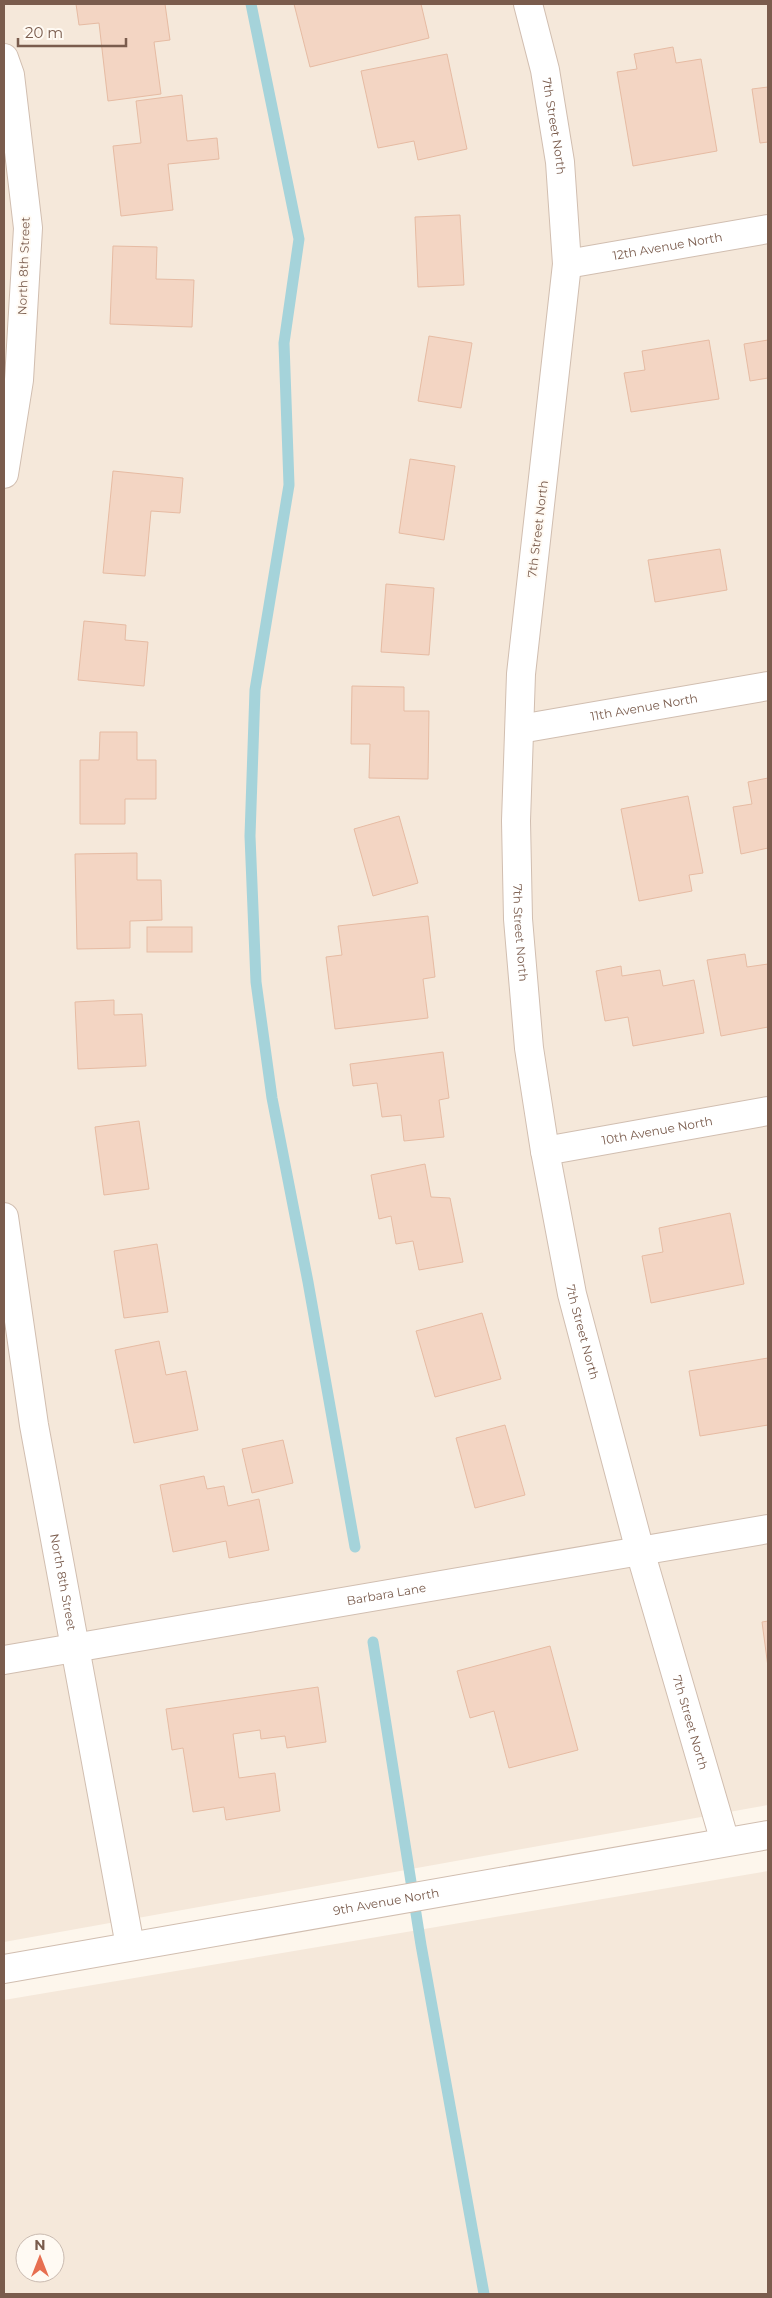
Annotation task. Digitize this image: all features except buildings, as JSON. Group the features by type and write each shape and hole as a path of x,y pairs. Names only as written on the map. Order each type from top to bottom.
{"street":[{"name":"7th Street North","path":"528,4 544,70 560,162 567,264 553,403 521,674 516,822 518,918 529,1048 545,1151 572,1294 640,1551 725,1842"},
{"name":"North 8th Street","path":"4,58 10,75 28,228 11,381 4,474"},
{"name":"12th Avenue North","path":"567,264 768,229"},
{"name":"11th Avenue North","path":"520,729 768,686"},
{"name":"10th Avenue North","path":"545,1151 768,1111"},
{"name":"North 8th Street","path":"4,1217 34,1425 130,1946"},
{"name":"Barbara Lane","path":"4,1660 768,1529"},
{"name":"9th Avenue North","path":"4,1969 768,1835"}],"shaded area":[{"path":"4,4 768,4 768,1805 4,1942"},
{"path":"768,1871 768,2294 4,2294 4,2000"}],"waterway":[{"path":"251,4 299,239 284,343 289,485 255,690 250,836 256,982 272,1098 308,1282 355,1547"},
{"path":"373,1642 421,1945 484,2294"}]}
